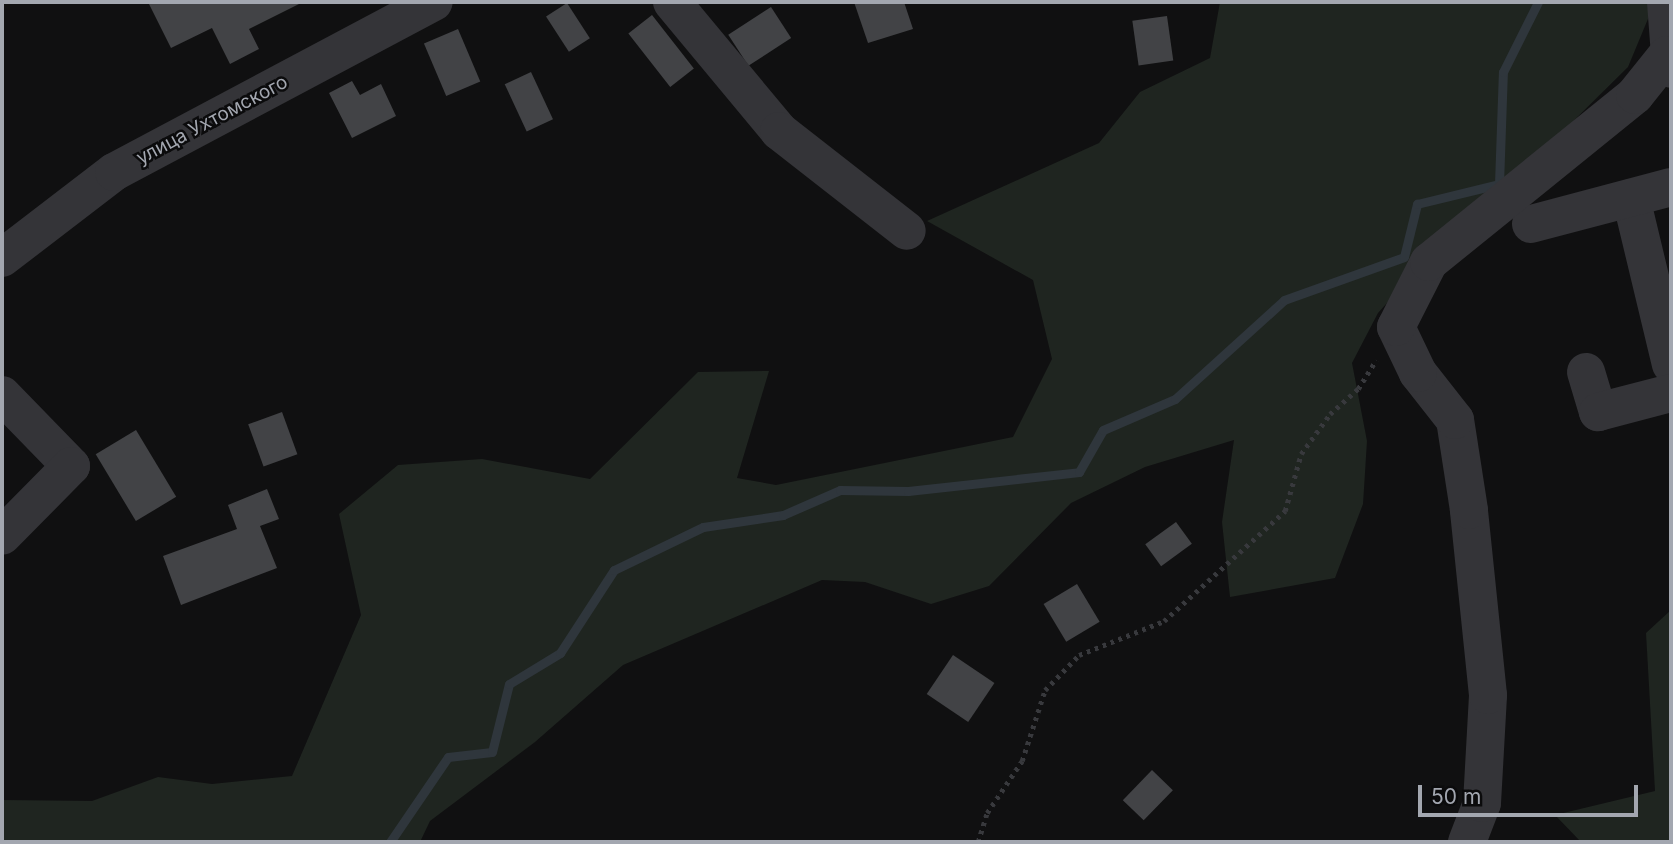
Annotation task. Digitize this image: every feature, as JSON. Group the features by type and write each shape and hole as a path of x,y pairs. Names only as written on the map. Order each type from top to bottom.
{"street":[{"name":"улица Ухтомского","path":"2,258 114,172 434,2"},
{"path":"672,2 779,131 907,231"},
{"path":"1466,842 1482,803 1488,695 1469,510 1455,421 1418,373 1396,327 1429,262 1625,104 1669,62 1666,2"},
{"path":"1531,225 1671,187"},
{"path":"1631,198 1671,364"},
{"path":"1586,372 1598,412 1671,393"},
{"path":"2,395 71,466 2,536"}],"path":[{"path":"978,842 987,813 1022,761 1045,690 1079,655 1164,621 1248,548 1285,511 1301,454 1330,414 1358,389 1396,327"}],"shaded area":[{"path":"1220,2 1655,2 1628,67 1543,151 1452,231 1378,313 1352,363 1367,441 1363,504 1335,578 1230,597 1222,522 1234,440 1145,467 1071,503 989,586 931,604 865,582 822,580 623,665 535,742 430,821 420,842 2,842 2,800 92,801 158,777 212,784 292,776 361,615 339,514 398,465 482,459 590,479 698,372 769,371 737,478 776,485 1013,437 1052,359 1033,280 927,221 1099,143 1140,92 1210,58"},
{"path":"1671,610 1671,842 1581,842 1555,815 1655,791 1646,633"}],"building":[{"path":"148,2 303,2 249,29 259,49 230,64 212,28 171,48"},
{"path":"854,2 904,2 913,29 868,43"},
{"path":"567,3 590,38 569,52 546,17"},
{"path":"771,7 791,38 748,66 728,35"},
{"path":"652,15 694,69 670,87 628,33"},
{"path":"1167,16 1173,61 1139,65 1132,21"},
{"path":"458,29 480,81 446,96 424,43"},
{"path":"531,72 553,119 527,131 505,84"},
{"path":"352,81 360,95 381,84 396,116 352,138 329,93"},
{"path":"282,412 297,454 264,467 248,424"},
{"path":"136,430 176,497 136,521 96,454"},
{"path":"267,489 279,519 260,526 277,568 181,605 163,556 237,529 228,505"},
{"path":"1176,522 1192,544 1161,566 1145,544"},
{"path":"1077,584 1100,622 1066,642 1044,604"},
{"path":"953,655 994,683 968,722 927,694"},
{"path":"1152,770 1173,790 1144,820 1123,800"}],"waterway":[{"path":"390,842 448,757 492,752 509,684 560,653 614,570 703,527 783,515 840,490 908,491 1079,472 1103,430 1175,399 1284,300 1404,257 1417,204 1499,184 1503,72 1538,2"}]}
